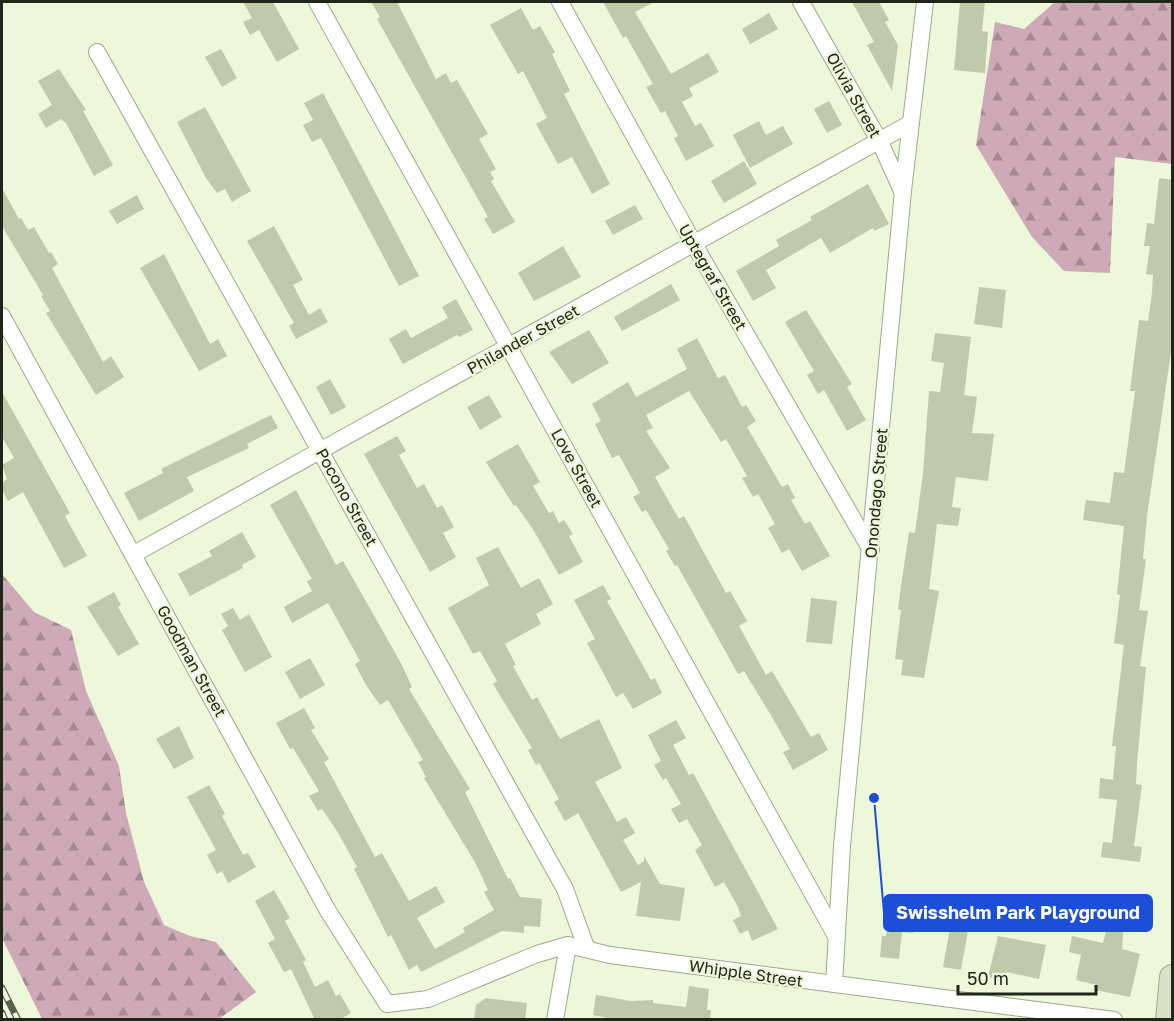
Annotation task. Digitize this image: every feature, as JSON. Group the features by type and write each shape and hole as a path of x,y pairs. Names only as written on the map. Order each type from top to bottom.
{"main road":[{"path":"1168,1020 1173,977"}],"street":[{"name":"Love Street","path":"317,2 836,936"},
{"name":"Uptegraf Street","path":"560,2 694,244 871,550"},
{"name":"Olivia Street","path":"801,2 880,141 903,191"},
{"name":"Onondago Street","path":"834,984 836,936 903,191 925,2"},
{"name":"Pocono Street","path":"97,52 565,889 586,947"},
{"name":"Philander Street","path":"134,554 911,123"},
{"name":"Goodman Street","path":"2,316 328,910 387,1005"},
{"name":"Whipple Street","path":"387,1005 428,999 537,954 568,945 586,947 610,954 1114,1020"},
{"path":"555,1020 568,945"}],"green space":[{"path":"1055,2 1172,2 1172,164 1115,157 1110,273 1064,271 1032,237 976,145 995,22 1024,29"},
{"path":"2,574 34,612 71,630 86,691 119,766 126,813 144,882 164,925 190,936 216,942 256,992 219,1019 42,1019 2,938"}],"building":[{"path":"243,2 273,2 299,49 277,62 259,30 250,35 243,22 252,18"},
{"path":"371,2 397,2 436,79 446,73 451,83 457,80 488,134 479,139 496,169 490,172 494,179 491,181 515,222 493,234 484,219 488,217 377,19 380,17"},
{"path":"603,2 654,2 635,12 671,74 708,53 719,72 689,88 693,96 682,102 695,126 701,123 714,146 686,161 674,138 678,136 665,111 661,113 646,87 653,84 626,36 623,38"},
{"path":"852,2 879,2 889,20 885,22 898,45 892,91 867,45 874,42"},
{"path":"960,2 985,2 982,31 988,32 985,73 954,70"},
{"path":"521,8 533,30 540,26 555,52 552,54 570,91 564,94 610,184 592,194 572,157 558,164 536,124 547,118 523,71 518,74 490,25"},
{"path":"769,13 778,29 750,44 742,29"},
{"path":"221,49 237,78 222,87 205,57"},
{"path":"59,69 86,110 83,111 113,165 94,176 66,123 61,119 46,128 38,114 52,105 38,81"},
{"path":"323,93 419,276 399,286 321,138 312,142 303,125 313,120 304,103"},
{"path":"829,101 842,125 827,133 814,109"},
{"path":"205,107 251,191 232,202 225,189 217,193 206,178 177,122"},
{"path":"759,121 766,135 783,126 793,144 750,168 733,135"},
{"path":"744,161 757,184 724,203 711,181"},
{"path":"1159,178 1173,180 1173,338 1147,516 1143,559 1146,559 1139,610 1148,611 1140,666 1146,667 1136,784 1142,785 1134,846 1142,847 1140,862 1101,857 1103,842 1112,843 1117,800 1099,798 1100,778 1113,780 1116,746 1112,746 1124,645 1114,643 1120,595 1117,594 1124,526 1083,520 1086,500 1110,503 1114,472 1124,473 1135,391 1130,391 1139,320 1148,321 1152,293 1153,275 1146,274 1150,246 1144,246 1147,223 1154,224"},
{"path":"868,184 889,224 874,231 873,228 830,253 821,238 766,270 776,288 753,301 736,271 779,246 776,240 812,220 810,217"},
{"path":"2,188 19,219 21,218 28,230 34,227 58,264 52,268 103,362 111,356 124,377 96,395 46,313 50,311 41,296 43,295 2,226"},
{"path":"137,195 144,209 117,224 109,211"},
{"path":"635,205 643,219 613,235 605,221"},
{"path":"274,226 303,280 293,285 309,315 320,308 328,322 296,339 289,326 294,323 247,241"},
{"path":"563,246 581,277 534,301 518,273"},
{"path":"164,254 210,344 218,339 227,356 199,371 140,268"},
{"path":"671,284 680,300 622,331 614,317"},
{"path":"979,287 1006,290 1002,328 974,324"},
{"path":"456,299 473,330 459,337 457,335 403,364 389,339 406,329 411,338 448,318 442,307"},
{"path":"806,310 852,384 847,387 866,420 847,431 824,390 818,394 807,375 814,371 785,322"},
{"path":"589,330 609,363 572,384 549,352"},
{"path":"935,333 971,337 964,395 977,397 972,433 994,434 988,481 956,477 952,507 961,508 958,526 937,524 929,589 939,591 924,678 901,675 903,660 895,659 901,610 898,609 909,532 915,533 923,473 929,391 940,392 944,363 931,361"},
{"path":"697,338 718,378 725,375 742,407 746,405 756,421 747,427 782,487 788,484 795,498 791,500 805,524 810,521 830,556 802,571 789,549 782,553 768,528 775,524 758,494 753,497 742,478 747,476 726,439 721,442 689,391 646,415 653,428 646,431 670,468 655,477 679,519 684,516 726,593 730,591 747,621 739,626 766,675 772,671 811,737 819,733 828,750 793,770 783,752 790,749 772,717 744,671 738,674 677,565 675,566 666,551 669,549 646,510 642,512 633,497 640,493 619,455 612,458 595,424 601,421 592,404 628,382 636,397 687,369 677,349"},
{"path":"330,379 346,407 331,415 316,387"},
{"path":"2,392 70,513 65,516 87,556 64,568 23,492 8,501 2,490 2,483 7,479 2,465 14,458 2,437"},
{"path":"489,395 502,417 480,430 467,407"},
{"path":"271,415 278,428 247,444 249,448 187,477 194,491 139,521 124,493 163,473 161,469"},
{"path":"397,436 406,451 399,455 417,488 424,484 437,508 442,505 454,527 443,533 456,557 430,572 364,454"},
{"path":"518,444 540,482 533,486 549,513 553,511 559,523 564,520 573,534 569,536 583,562 559,575 534,531 516,505 514,506 486,462"},
{"path":"296,490 336,565 343,561 402,665 412,687 409,689 470,789 465,792 508,879 510,878 520,897 542,899 540,927 524,926 524,933 502,931 421,972 417,965 409,970 391,935 388,937 354,869 357,867 337,831 322,809 318,811 309,796 319,791 293,748 290,749 276,723 304,708 315,728 311,730 329,759 324,762 375,857 382,853 409,901 436,886 445,902 417,918 435,949 465,932 463,928 494,910 484,892 488,890 476,864 424,778 426,777 418,762 423,760 388,700 380,705 366,685 355,664 360,661 328,603 292,623 284,607 312,591 307,581 312,579 270,505"},
{"path":"242,532 256,557 242,565 243,568 190,596 178,574 212,556 209,551"},
{"path":"498,547 521,588 539,578 553,604 536,614 541,624 505,644 516,665 513,666 532,700 537,697 560,739 599,719 622,768 595,782 617,822 626,817 635,833 623,840 638,865 644,861 644,856 660,884 685,888 680,921 636,916 641,882 621,892 578,813 565,821 554,802 559,799 539,763 536,765 528,750 532,748 493,684 497,681 480,651 473,654 448,608 489,585 476,558"},
{"path":"603,585 611,599 607,601 651,680 655,678 662,693 633,709 623,693 616,697 587,643 595,639 574,600"},
{"path":"114,592 121,605 118,607 139,644 118,656 87,607"},
{"path":"811,598 837,601 832,644 806,642"},
{"path":"233,608 240,620 249,614 272,657 245,672 222,630 228,626 221,614"},
{"path":"310,658 325,685 300,699 285,672"},
{"path":"676,720 686,738 673,745 689,775 693,773 778,929 752,941 748,930 740,934 733,920 741,916 738,907 724,882 715,887 695,850 702,845 687,819 679,823 671,809 681,804 666,778 663,780 654,765 661,761 648,735"},
{"path":"179,726 194,758 174,769 156,739"},
{"path":"209,785 225,814 222,816 243,855 248,853 256,867 228,883 222,871 217,874 207,855 216,850 187,797"},
{"path":"274,890 290,918 285,921 306,960 303,962 315,987 328,980 336,996 340,994 351,1013 339,1020 315,1020 291,969 284,972 268,943 275,939 255,901"},
{"path":"1110,895 1126,896 1122,949 1140,954 1130,997 1096,990 1097,985 1076,980 1081,955 1069,952 1072,936 1103,943 1109,920"},
{"path":"889,917 914,920 913,933 902,932 899,959 880,957 882,936 886,936"},
{"path":"951,922 969,925 961,970 943,967"},
{"path":"998,936 1046,945 1039,979 1007,972 1004,981 988,977"},
{"path":"689,986 709,989 707,1010 711,1010 710,1020 618,1020 593,1015 596,995 631,1001 653,1000 653,1003 686,1007"},
{"path":"486,998 527,1003 525,1020 474,1020 476,1005"}],"railway":[{"path":"2,988 18,1020"},
{"path":"2,1013 5,1020"}],"place":[{"name":"Swisshelm Park Playground","path":"874,798"}]}
